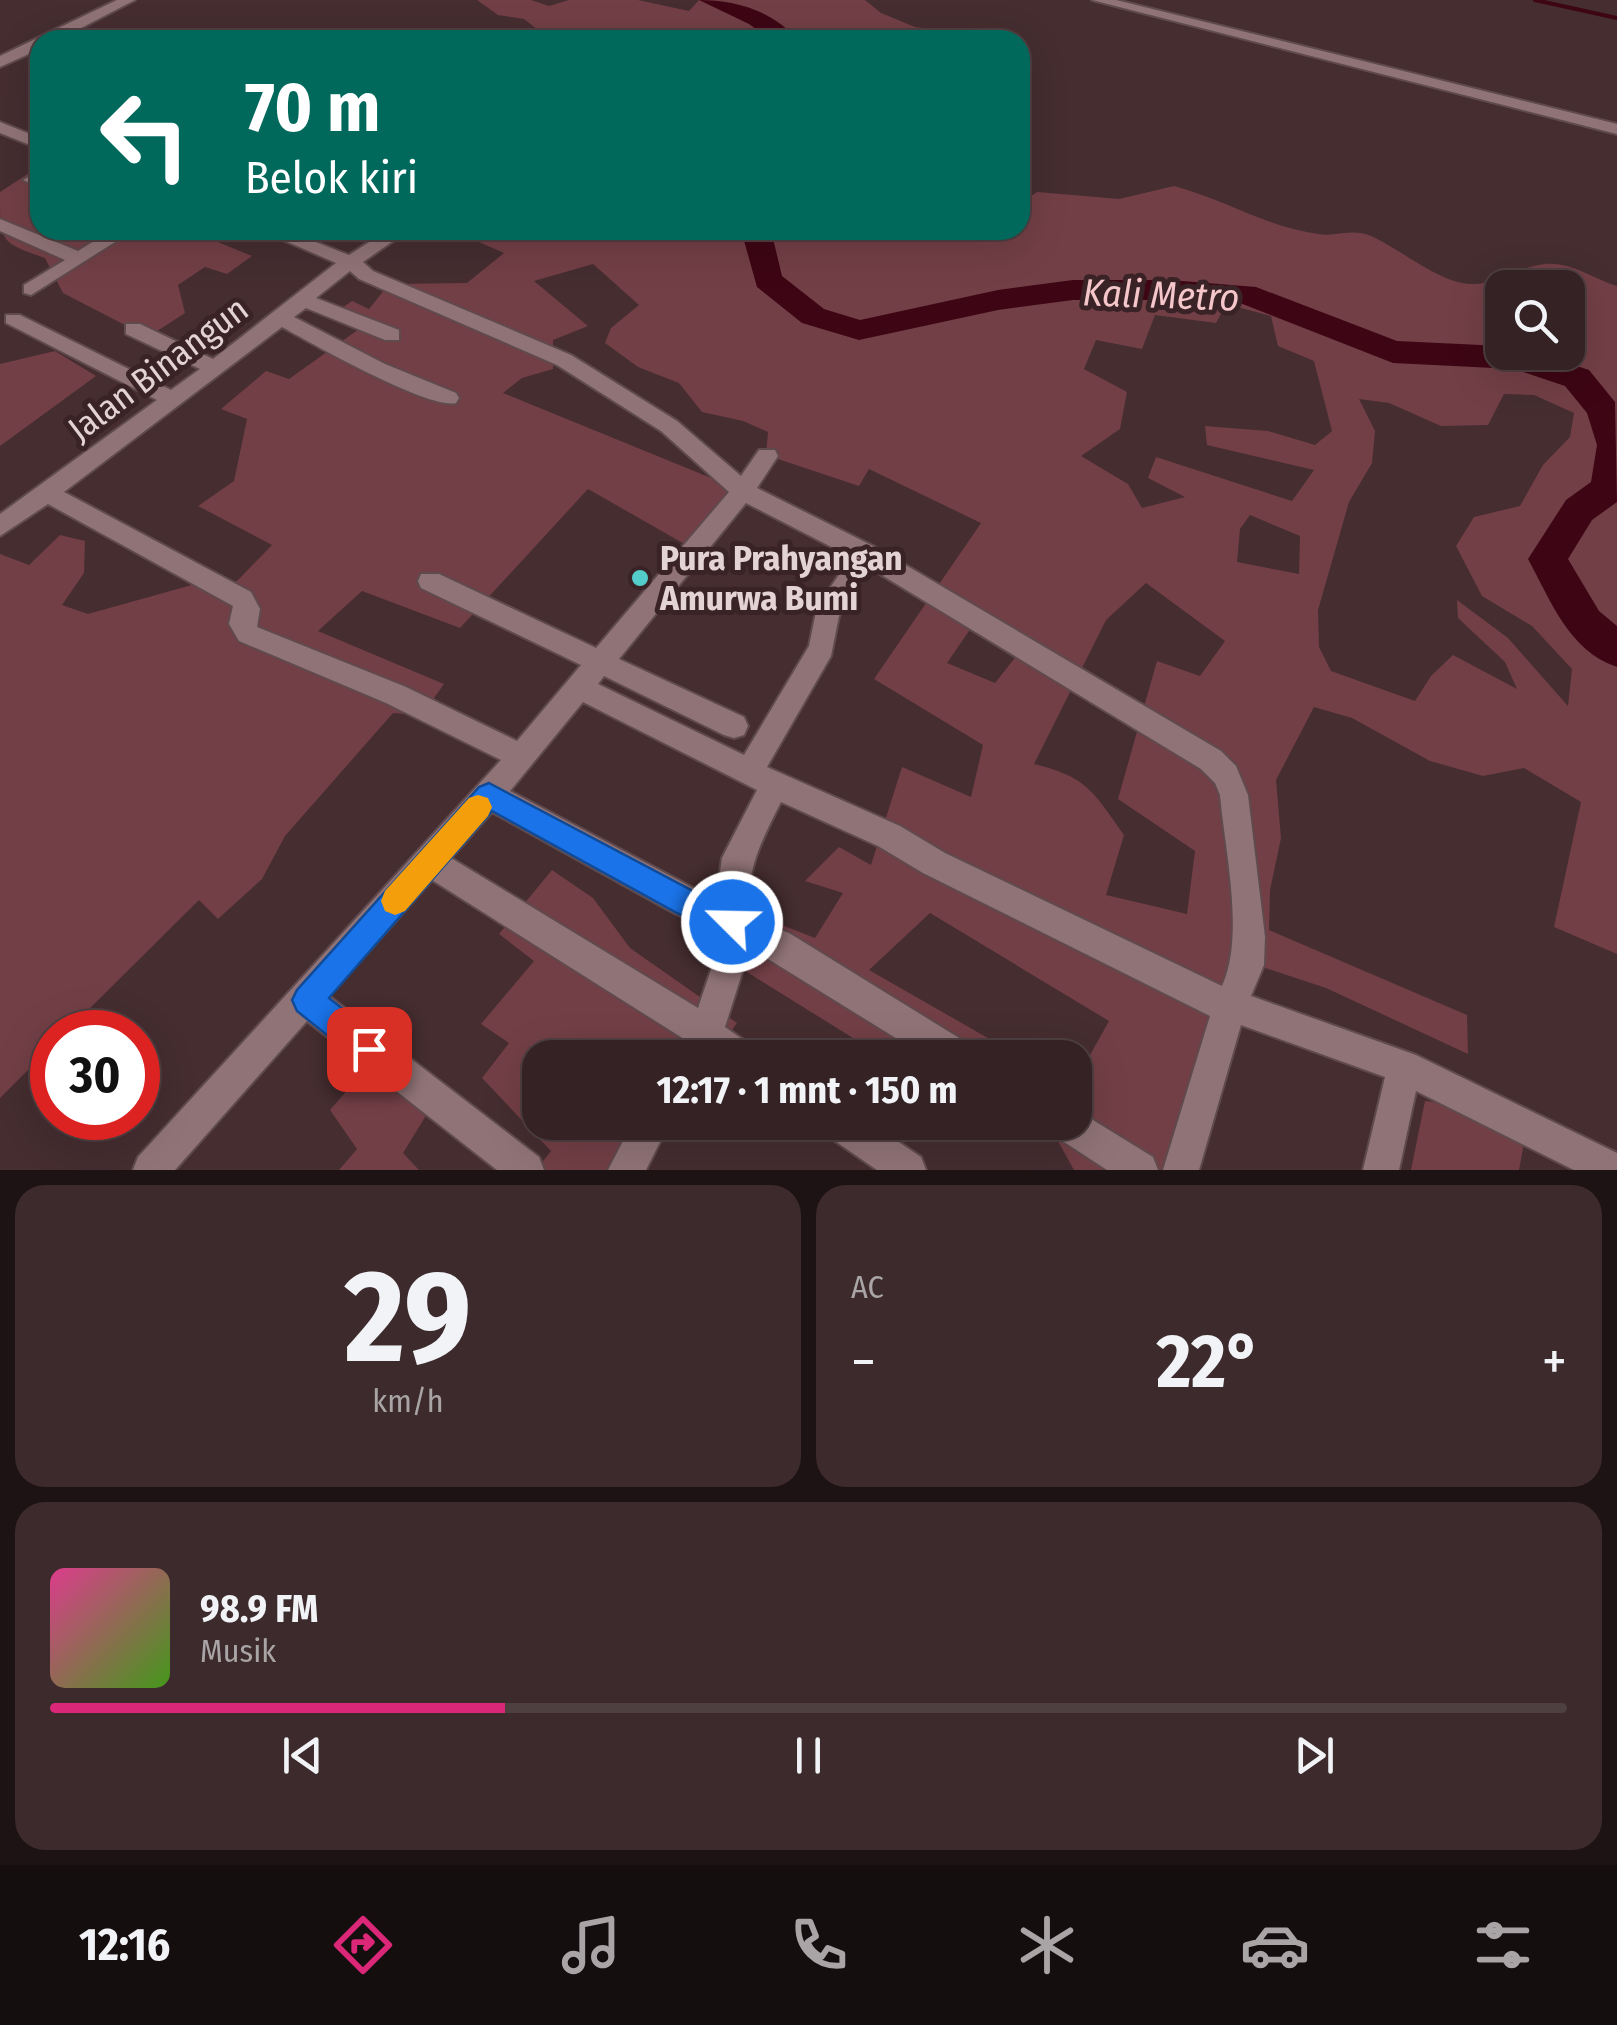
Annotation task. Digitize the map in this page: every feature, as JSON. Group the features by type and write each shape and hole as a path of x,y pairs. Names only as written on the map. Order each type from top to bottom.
{"street":[{"path":"67,30 128,0"},
{"path":"1100,0 1617,129"},
{"path":"0,62 30,48"},
{"path":"0,128 30,140"},
{"path":"0,224 30,237"},
{"path":"36,240 79,259"},
{"path":"31,289 110,240"},
{"path":"294,240 353,263 366,275 577,367 668,426 743,491 866,554 1194,750 1226,775 1234,795 1249,937 1248,966 1230,1004 1182,1170"},
{"name":"Jalan Binangun","path":"0,527 304,300 316,285 386,240"},
{"path":"304,300 392,335"},
{"path":"280,318 378,369 448,398"},
{"path":"13,319 172,399"},
{"path":"132,329 215,368"},
{"path":"151,1170 489,795 743,491 766,456"},
{"path":"45,492 242,599 247,608 242,624 248,634 396,695 521,756"},
{"path":"701,1040 733,930 730,890 762,778 822,648 826,614 866,554"},
{"path":"430,580 734,726"},
{"path":"579,687 888,836 934,864 1209,1000 1230,1004 1404,1067 1612,1170"},
{"path":"489,795 733,930 778,944 931,1040"},
{"path":"430,862 658,1000 694,1040"},
{"path":"307,1000 526,1170"},
{"path":"1381,1170 1404,1067"},
{"path":"626,1170 644,1140"},
{"path":"864,1140 908,1170"},
{"path":"1092,1140 1140,1170"}],"shaded area":[{"path":"477,0 531,0 549,6 569,0 638,0 689,11 699,0 865,0 881,13 915,27 938,30 538,30 524,19 498,15"},
{"path":"30,172 30,240 213,240 252,256 227,274 205,267 178,285 185,313 148,337 63,293 45,258 11,244 2,231 0,192"},
{"path":"1174,186 1299,230 1371,236 1437,274 1458,282 1485,282 1485,370 1585,370 1585,273 1617,286 1617,954 1554,927 1581,802 1524,768 1483,776 1430,761 1352,718 1314,707 1276,780 1281,838 1270,890 1269,930 1467,1015 1468,1054 1326,988 1256,965 1187,1160 1201,1170 1074,1170 1057,1140 1092,1140 1092,1052 1109,1021 930,913 869,970 991,1040 856,1040 718,954 730,932 754,914 815,938 843,893 805,881 839,847 871,865 902,767 971,797 983,745 874,679 981,523 869,469 859,486 766,455 768,432 743,421 702,412 679,383 638,367 605,343 611,328 639,305 593,264 534,281 588,326 553,340 553,369 522,378 503,393 743,491 688,546 588,489 460,628 362,591 318,631 444,684 422,715 393,713 285,836 262,879 218,919 199,900 88,1010 30,1010 30,1068 0,1098 0,554 29,565 60,535 85,541 84,573 62,605 88,614 206,581 237,581 272,545 198,506 234,481 247,419 221,409 266,371 289,379 359,329 332,315 352,301 369,309 389,284 467,283 504,253 475,240 752,240 759,246 758,240 1030,240 1030,197 1037,192 1119,199","holes":["1226,304 1271,316 1278,346 1314,361 1332,431 1315,445 1268,431 1205,426 1207,445 1314,470 1292,501 1156,457 1148,478 1185,497 1142,508 1128,484 1081,456 1120,429 1127,392 1084,369 1096,340 1142,349 1155,315 1216,323","1504,394 1534,395 1574,413 1570,437 1543,465 1520,506 1474,517 1456,546 1482,596 1532,626 1572,669 1568,706 1508,638 1457,600 1458,618 1505,662 1517,689 1453,655 1431,676 1415,701 1331,671 1319,647 1318,610 1349,502 1372,463 1375,431 1359,399 1389,403 1441,426 1488,425","1250,515 1300,536 1299,574 1237,562 1240,529","1146,583 1225,641 1200,676 1157,661 1118,799 1195,851 1187,914 1106,895 1124,835 1087,788 1066,774 1034,764 1106,620","980,615 1029,640 995,683 947,663"]},
{"path":"1545,264 1578,270 1523,270"},
{"path":"55,351 96,376 0,446 0,364"},
{"path":"552,870 593,898 630,948 737,1023 725,1040 522,1040 522,1120 482,1078 509,1043 481,1024 534,961 499,934"},
{"path":"378,1055 435,1101 403,1153 419,1170 339,1170 357,1149 330,1110"},
{"path":"1425,1101 1466,1105 1524,1143 1519,1170 1411,1170"},
{"path":"541,1140 660,1140 641,1170 536,1170 551,1151"}],"waterway":[{"name":"Kali Metro","path":"710,0 757,19 772,30"},
{"path":"1535,0 1617,18"},
{"name":"Kali Metro","path":"758,240 768,280 813,316 859,330 998,300 1073,290 1245,294 1393,352 1517,358 1577,378 1603,410 1615,445 1608,489 1579,510 1548,559 1584,623 1617,650"}],"slow traffic":[{"path":"395,901 478,807"}],"place":[{"name":"Pura Prahyangan Amurwa Bumi","path":"640,578"}],"route":[{"path":"369,1049 307,1000 489,795 687,903 732,922"}]}
